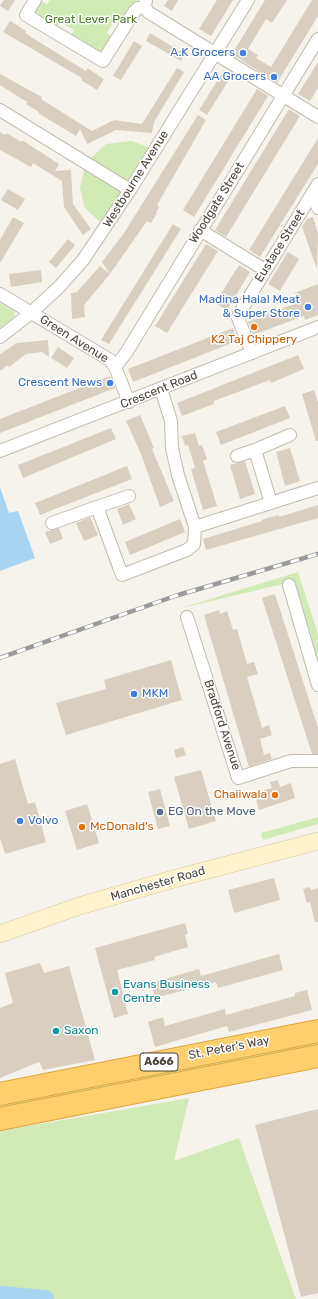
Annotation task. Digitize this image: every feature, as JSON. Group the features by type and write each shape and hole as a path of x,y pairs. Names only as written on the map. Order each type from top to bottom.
{"highway":[{"name":"St. Peter's Way","path":"0,1094 318,1031"},
{"name":"St. Peter's Way","path":"0,1118 318,1056"}],"main road":[{"name":"Manchester Road","path":"0,934 79,906 177,878 318,841"}],"street":[{"path":"34,0 26,15 103,61 134,12 138,8 146,6 214,53 318,117"},
{"name":"Westbourne Avenue","path":"0,337 31,313 59,287 83,260 130,190 248,0"},
{"name":"Woodgate Street","path":"115,367 126,353 318,39"},
{"path":"0,110 130,190"},
{"path":"315,189 318,208"},
{"name":"Eustace Street","path":"252,353 238,318 265,270 315,189"},
{"path":"200,230 265,270"},
{"name":"Green Avenue","path":"0,294 106,357 115,367 129,402"},
{"name":"Crescent Road","path":"0,451 129,402 318,327"},
{"path":"97,507 122,575 187,550 194,544 195,527 178,475 172,448 171,421 161,389"},
{"path":"237,456 290,435"},
{"path":"255,450 271,503"},
{"path":"195,527 318,488"},
{"path":"52,524 129,496"},
{"path":"289,586 318,685"},
{"name":"Bradford Avenue","path":"187,617 238,778 290,761 318,761"}],"green space":[{"name":"Great Lever Park","path":"40,0 47,4 50,0 138,0 123,23 116,19 107,33 114,37 101,54 70,37 74,30 60,22 56,29 40,19 35,13 36,7"},
{"path":"132,141 155,150 106,228 84,207 80,187 86,163 106,144"},
{"path":"0,303 14,311 15,316 0,329"},
{"path":"298,572 318,634 318,672 291,582 178,609"},
{"path":"318,817 318,824 263,840 261,833"},
{"path":"318,1039 318,1050 0,1113 0,1099"},
{"path":"189,1098 174,1161 239,1138 296,1299 0,1299 0,1131"}],"water":[{"path":"0,487 9,513 18,511 35,558 0,571"}],"building":[{"path":"4,0 15,0 8,11 0,6"},
{"path":"168,0 178,0 172,11 164,6"},
{"path":"217,0 233,0 211,36 199,29"},
{"path":"265,0 287,0 272,23 266,19 248,49 258,55 256,58 271,67 312,0 318,0 318,16 277,83 232,54"},
{"path":"10,21 26,31 25,33 86,71 87,68 104,79 97,90 81,80 82,78 3,32"},
{"path":"150,33 185,54 181,61 146,41"},
{"path":"134,41 142,46 121,80 113,76"},
{"path":"318,62 318,88 310,101 298,94"},
{"path":"177,68 184,72 154,122 152,133 116,130 87,144 80,129 76,136 38,113 39,112 26,104 27,102 0,85 0,74 42,97 41,99 92,131 114,120 142,124"},
{"path":"224,70 232,75 207,115 199,110"},
{"path":"257,89 268,96 194,217 183,210"},
{"path":"289,109 300,116 226,237 215,230"},
{"path":"198,115 206,120 157,205 159,207 156,212 157,213 151,223 147,221 110,274 102,262 124,233"},
{"path":"0,132 5,135 7,133 21,142 22,140 59,164 55,171 71,170 73,204 91,229 83,235 64,207 62,181 33,163 31,167 0,150"},
{"path":"318,138 318,164 260,257 249,250"},
{"path":"8,189 25,199 18,210 1,200"},
{"path":"13,217 24,223 0,263 0,240"},
{"path":"313,217 318,233 317,269 302,227 307,219"},
{"path":"173,224 181,229 109,344 101,340"},
{"path":"68,239 75,245 56,268 49,262"},
{"path":"206,244 218,251 167,333 155,326"},
{"path":"288,252 299,259 280,291 268,284"},
{"path":"239,265 250,272 227,310 215,303"},
{"path":"100,266 110,274 84,305 85,317 72,319 71,293 77,292"},
{"path":"41,270 42,282 11,287 9,274"},
{"path":"318,284 318,315 305,320 304,316 253,335 248,322 299,302 295,293"},
{"path":"233,328 237,341 133,382 128,369"},
{"path":"48,340 49,357 42,352 26,354 9,367 8,365 0,371 0,354 17,343"},
{"path":"58,347 74,358 67,368 51,358"},
{"path":"298,355 304,369 271,383 270,380 214,401 214,404 182,416 177,403"},
{"path":"110,376 115,388 0,433 0,419"},
{"path":"314,390 318,402 318,441 316,441 302,394"},
{"path":"285,406 290,418 221,445 216,432"},
{"path":"140,415 154,448 152,449 174,501 160,507 141,454 126,421"},
{"path":"111,428 116,439 23,478 18,465"},
{"path":"195,433 199,446 202,445 207,459 203,461 217,506 203,510 191,469 195,468 188,445 185,446 182,436"},
{"path":"290,448 300,481 285,486 276,452"},
{"path":"245,461 255,494 240,499 230,465"},
{"path":"127,466 132,479 40,515 35,503"},
{"path":"129,504 136,519 123,525 117,509"},
{"path":"318,505 318,518 206,550 203,539 262,521 270,517 279,515 279,517"},
{"path":"90,517 98,535 84,541 76,523"},
{"path":"180,519 185,532 130,555 125,542"},
{"path":"59,528 63,539 50,544 45,532"},
{"path":"275,594 318,728 318,754 312,754 262,598"},
{"path":"219,610 220,614 227,611 233,630 237,629 247,664 254,662 258,674 247,677 262,728 269,725 272,735 260,739 264,755 270,753 272,759 249,767 204,615"},
{"name":"MKM","path":"171,660 182,700 66,735 56,703 106,689 104,680"},
{"path":"183,747 186,755 176,758 174,750"},
{"name":"Volvo","path":"15,759 28,804 35,802 46,842 5,854 0,838 0,764"},
{"path":"201,770 216,821 189,829 174,777"},
{"name":"Chaiiwala","path":"278,780 280,787 291,783 295,798 259,810 254,793 272,788 270,782"},
{"path":"160,789 170,826 158,829 148,792"},
{"name":"McDonald's","path":"87,804 99,843 77,850 65,811"},
{"path":"274,878 280,900 234,913 228,890"},
{"path":"310,887 311,890 318,888 318,922 315,922 310,902 307,903 303,889"},
{"name":"Evans Business Centre","path":"185,923 188,934 185,935 188,947 154,957 155,960 117,970 128,1014 114,1018 95,948"},
{"path":"279,954 283,970 218,988 216,982 155,998 151,983 199,969 201,976"},
{"name":"Saxon","path":"40,963 44,973 69,966 95,1060 43,1070 39,1062 0,1078 0,1008 13,1003 5,973"},
{"path":"307,990 312,1010 229,1032 227,1026 155,1047 148,1022 163,1017 165,1026 225,1009 226,1015 295,996 295,993"},
{"path":"318,1109 318,1293 301,1297 255,1125"}],"waterway":[{"path":"0,1295 45,1299"}],"railway":[{"path":"0,658 175,596 318,554"}],"place":[{"name":"A.K Grocers","path":"243,53"},
{"name":"AA Grocers","path":"274,77"},
{"name":"Madina Halal Meat & Super Store","path":"308,307"},
{"name":"K2 Taj Chippery","path":"254,327"},
{"name":"Crescent News","path":"110,383"},
{"name":"MKM","path":"134,694"},
{"name":"Chaiiwala","path":"275,795"},
{"name":"EG On the Move","path":"160,812"},
{"name":"Volvo","path":"20,821"},
{"name":"McDonald's","path":"82,827"},
{"name":"Evans Business Centre","path":"115,992"},
{"name":"Saxon","path":"56,1031"}]}
